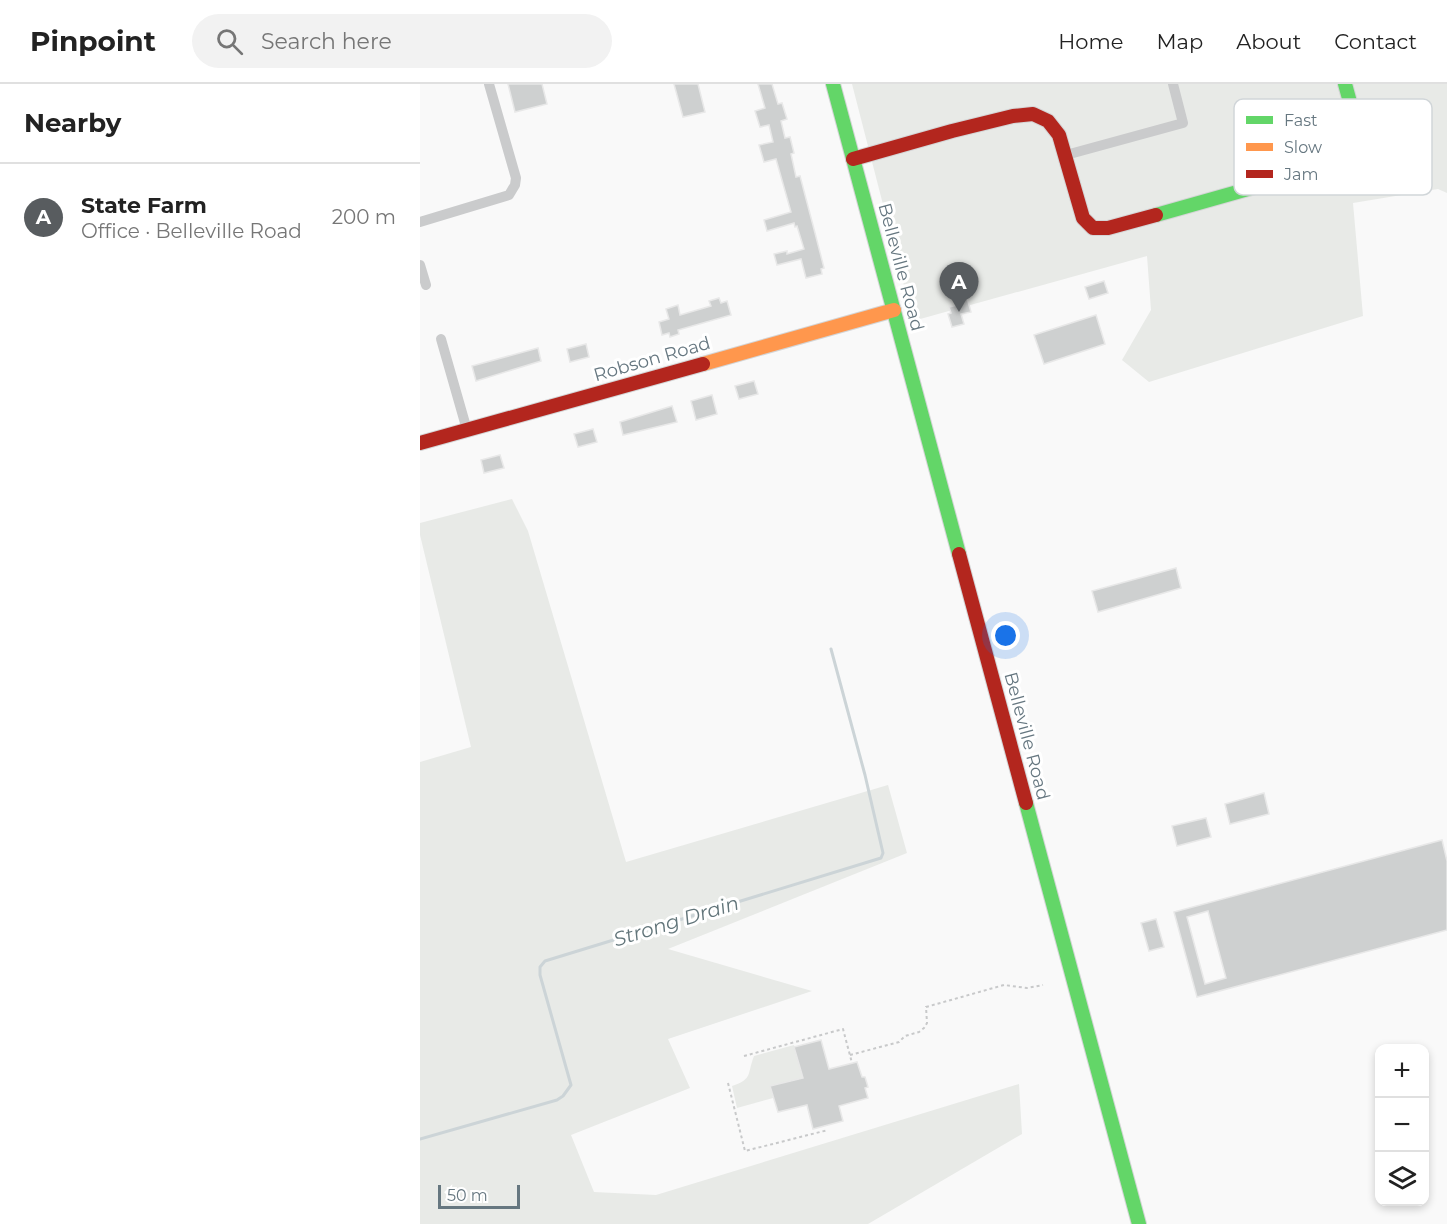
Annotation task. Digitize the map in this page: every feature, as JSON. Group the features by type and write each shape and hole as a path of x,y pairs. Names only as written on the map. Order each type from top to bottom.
{"main road":[{"name":"Belleville Road","path":"833,84 1139,1224"},
{"path":"1345,84 1349,99"},
{"path":"853,159 952,131 1013,116 1033,114 1048,121 1059,135 1083,218 1093,228 1108,228 1234,193"},
{"name":"Robson Road","path":"420,442 894,310"}],"street":[{"path":"420,222 508,195 513,190 516,178 489,84"},
{"path":"1066,155 1183,123 1173,84"},
{"path":"420,265 426,285"},
{"path":"441,339 467,430"}],"path":[{"path":"850,1054 899,1042 905,1036 919,1032 927,1023 926,1008 1004,985 1027,988 1043,985"},
{"path":"744,1056 843,1029 852,1063"},
{"path":"728,1083 746,1151 828,1130"}],"shaded area":[{"path":"852,84 1447,84 1447,193 1438,189 1432,190 1432,99 1234,99 1234,195 1402,195 1353,203 1363,316 1149,382 1122,360 1151,310 1147,256 913,321"},
{"path":"512,499 528,531 626,862 888,785 907,853 668,949 812,991 668,1039 690,1088 571,1135 594,1192 656,1195 1019,1084 1022,1134 868,1224 420,1224 420,762 471,747 420,535 420,523"},
{"path":"794,1045 803,1078 771,1086 773,1098 737,1108 732,1086 746,1078 754,1056"}],"building":[{"path":"508,84 542,84 547,104 515,112"},
{"path":"674,84 698,84 705,112 683,117"},
{"path":"758,84 772,84 778,104 782,103 787,119 781,121 785,138 790,137 796,177 800,176 824,268 821,269 822,274 806,278 801,259 777,265 774,254 787,251 787,254 804,249 794,223 767,231 764,220 791,212 776,159 764,162 759,145 773,142 769,125 760,127 755,111 765,108"},
{"path":"1104,281 1108,293 1089,299 1085,287"},
{"path":"719,298 721,303 727,301 731,315 678,330 679,334 670,337 669,333 662,335 659,322 669,319 666,309 678,305 680,315 711,306 709,301"},
{"path":"967,298 971,312 961,314 964,324 952,327 948,314 951,313 949,307 958,305 958,301"},
{"path":"1096,315 1105,344 1044,364 1034,335"},
{"path":"586,344 589,357 570,362 567,349"},
{"path":"538,348 541,361 476,381 472,366"},
{"path":"754,381 758,394 739,399 735,386"},
{"path":"712,395 717,414 696,420 691,401"},
{"path":"672,406 677,422 623,435 620,422"},
{"path":"593,429 597,442 578,447 574,434"},
{"path":"500,455 504,468 484,473 481,460"},
{"path":"1176,568 1181,588 1098,612 1092,591"},
{"path":"1264,793 1269,814 1230,824 1225,804"},
{"path":"1206,818 1211,837 1177,846 1172,826"},
{"path":"1442,840 1447,861 1447,930 1197,997 1174,912","holes":["1208,911 1226,978 1205,984 1187,917"]},
{"path":"1156,919 1164,947 1149,951 1141,923"},
{"path":"821,1040 829,1069 857,1062 862,1077 865,1077 868,1098 839,1106 843,1121 813,1129 807,1105 778,1112 770,1086 803,1078 794,1047"}],"waterway":[{"name":"Strong Drain","path":"420,1139 557,1100 571,1085 540,975 540,967 545,961 881,858 883,853 865,775 831,649"}],"traffic: fast":[{"path":"833,84 959,554"},
{"path":"1345,84 1349,99"},
{"path":"1156,215 1234,193"},
{"path":"1026,803 1139,1224"}],"traffic: slow":[{"path":"703,364 894,310"}],"traffic: jam":[{"path":"853,159 952,131 1013,116 1033,114 1048,121 1059,135 1083,218 1093,228 1108,228 1156,215"},
{"path":"420,443 703,364"},
{"path":"959,554 1026,803"}],"place":[{"name":"State Farm","path":"959,312"}]}
